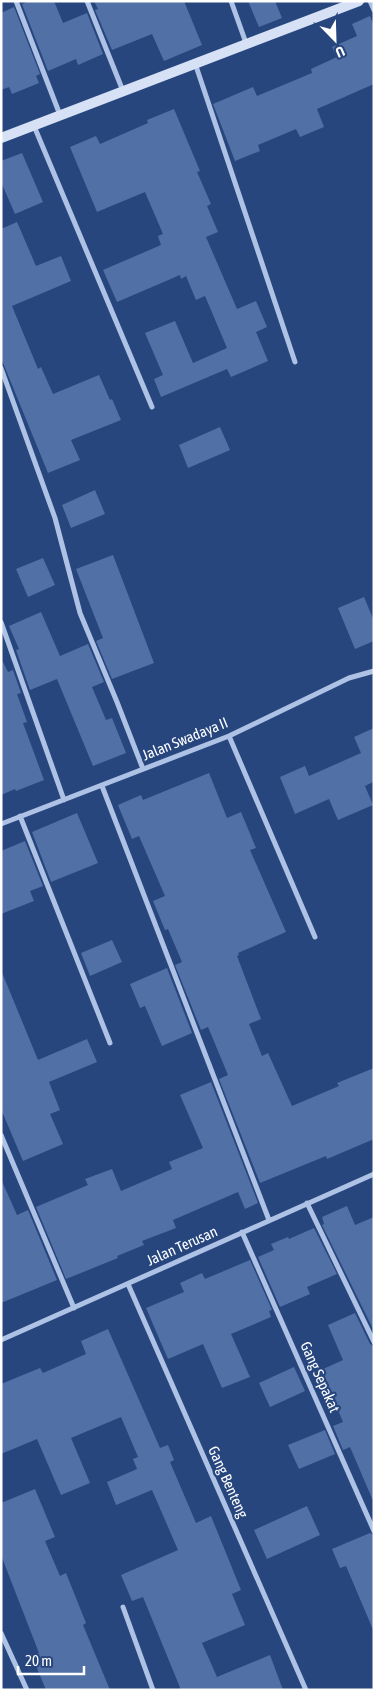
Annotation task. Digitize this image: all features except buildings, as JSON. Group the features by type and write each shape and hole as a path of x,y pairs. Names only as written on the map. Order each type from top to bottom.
{"street":[{"path":"16,1 60,115"},
{"path":"87,1 123,91"},
{"path":"230,1 246,43"},
{"path":"1,138 345,4 359,1"},
{"path":"370,1 374,10"},
{"path":"195,63 295,362"},
{"path":"34,125 152,407"},
{"path":"1,368 55,518 80,613 143,770"},
{"path":"1,622 64,800"},
{"name":"Jalan Swadaya II","path":"1,824 229,736 349,678 374,671"},
{"path":"229,736 315,937"},
{"path":"102,786 269,1220"},
{"path":"20,816 110,1043"},
{"path":"1,1135 74,1308"},
{"name":"Jalan Terusan","path":"1,1340 374,1174"},
{"path":"307,1203 374,1342"},
{"name":"Gang Sepakat","path":"242,1232 374,1531"},
{"name":"Gang Benteng","path":"128,1284 306,1690"},
{"path":"123,1607 153,1690"},
{"path":"1,1633 27,1690"}]}
